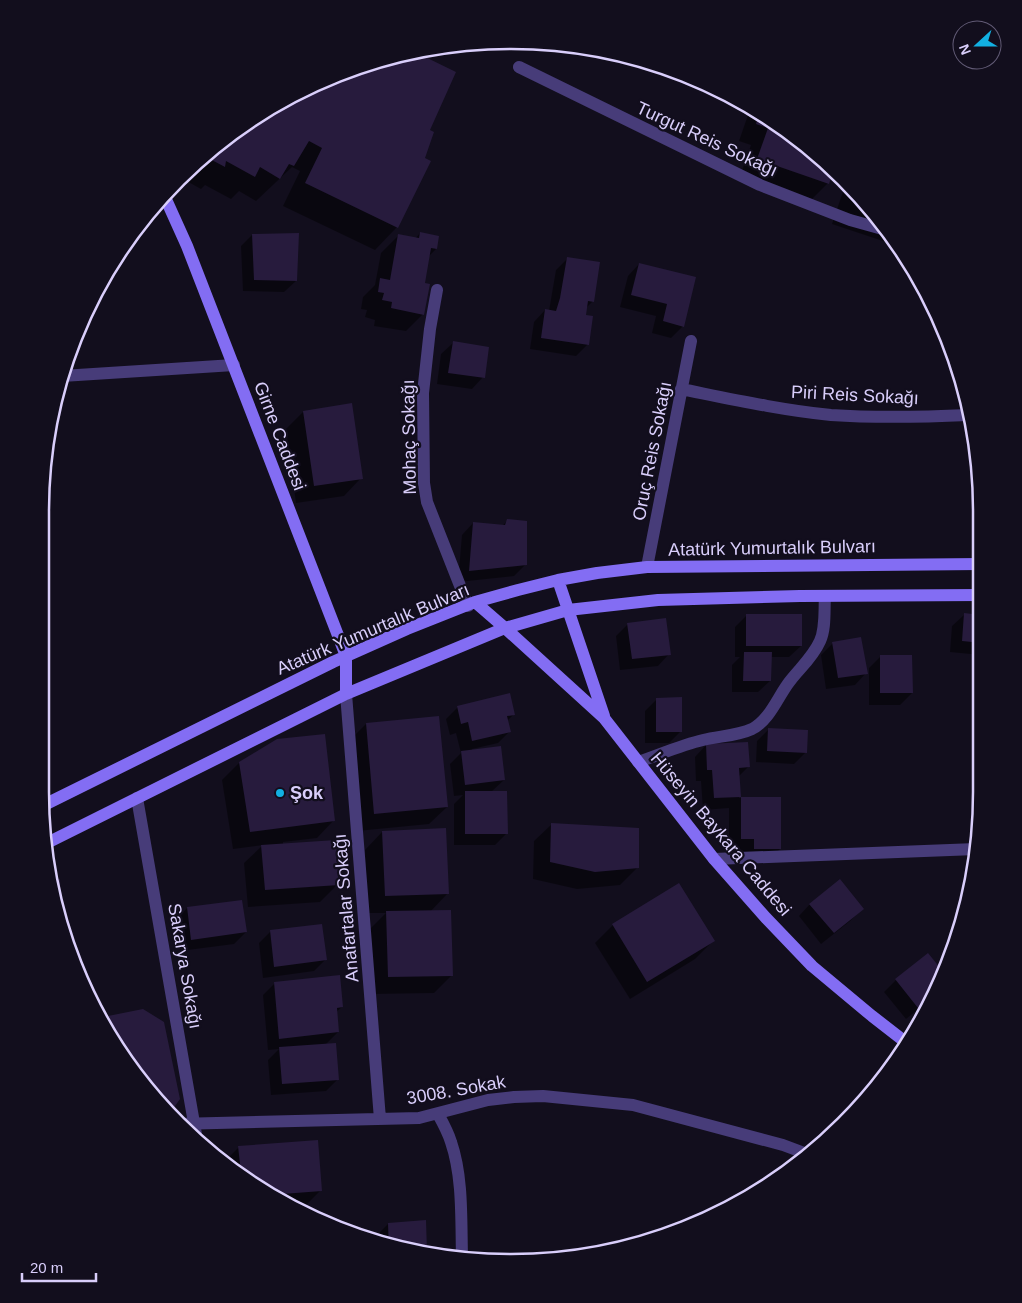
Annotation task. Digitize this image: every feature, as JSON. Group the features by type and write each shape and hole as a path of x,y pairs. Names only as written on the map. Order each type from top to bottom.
{"street":[{"name":"Turgut Reis Sokağı","path":"519,67 760,184 850,220 876,227"},
{"name":"Girne Caddesi","path":"167,202 187,246 234,365 346,656 346,694"},
{"name":"Mohaç Sokağı","path":"436,290 423,393 424,483 427,502 472,604"},
{"name":"Oruç Reis Sokağı","path":"647,568 691,341"},
{"path":"69,376 234,365"},
{"name":"Piri Reis Sokağı","path":"681,389 790,410 832,415 963,415"},
{"name":"Atatürk Yumurtalık Bulvarı","path":"49,802 346,656 407,629 472,604 518,590 597,573 647,568 973,564"},
{"name":"Hüseyin Baykara Caddesi","path":"558,580 604,718"},
{"path":"52,841 346,694 505,628 568,610 658,600 973,595"},
{"path":"638,762 690,744 744,732 754,728 761,722 770,712 790,680 810,658 821,640 824,596"},
{"name":"Hüseyin Baykara Caddesi","path":"472,604 505,628 604,718 714,859 766,918 812,966 901,1039"},
{"name":"Anafartalar Sokağı","path":"346,694 380,1119"},
{"name":"Sakarya Sokağı","path":"138,798 196,1131"},
{"path":"714,859 969,849"},
{"name":"3008. Sokak","path":"189,1124 419,1118 488,1100 543,1096 633,1105 801,1152"},
{"path":"438,1114 451,1140 458,1170 462,1251"}],"building":[{"path":"426,57 456,72 430,130 434,132 425,158 431,161 398,228 305,183 322,148 309,141 294,166 289,164 280,179 260,167 255,177 226,161 225,167 211,159 254,127 280,111 334,84 362,73"},
{"path":"757,120 768,127 816,163 831,177 829,184 757,159 768,128 756,124"},
{"path":"420,232 439,236 437,249 431,248 425,283 430,284 424,315 391,308 392,302 382,300 384,293 378,292 380,278 390,280 398,234 419,238"},
{"path":"299,233 297,281 254,280 252,234"},
{"path":"567,257 600,262 594,302 588,301 586,315 593,316 589,345 541,338 545,309 556,311"},
{"path":"639,263 696,277 684,327 663,321 667,304 631,295"},
{"path":"453,341 489,347 485,378 448,373"},
{"path":"352,403 363,479 314,486 303,411"},
{"path":"507,519 527,521 527,565 469,571 473,522 505,525"},
{"path":"964,613 973,614 973,642 962,641"},
{"path":"746,614 802,614 802,646 746,646"},
{"path":"666,618 671,655 632,659 627,623"},
{"path":"861,637 868,674 838,678 832,642"},
{"path":"744,652 772,652 771,681 743,681"},
{"path":"880,655 912,655 913,693 880,693"},
{"path":"510,693 515,715 507,716 511,732 472,741 468,722 461,724 457,706"},
{"path":"682,697 682,732 656,732 656,698"},
{"path":"439,716 448,807 374,814 366,723"},
{"path":"768,728 808,730 807,753 767,751"},
{"path":"325,734 335,821 250,832 239,762 277,739"},
{"path":"748,742 750,767 739,768 741,797 714,798 712,770 707,770 706,744"},
{"path":"501,746 505,780 465,785 461,751"},
{"path":"465,791 507,791 508,834 465,834"},
{"path":"741,797 781,797 781,849 754,849 754,839 741,839"},
{"path":"551,823 639,828 639,868 595,872 550,862"},
{"path":"446,828 449,894 385,896 382,831"},
{"path":"336,840 339,885 265,890 261,845"},
{"path":"60,879 60,892 58,882"},
{"path":"840,879 864,909 834,933 809,904"},
{"path":"679,883 715,941 647,982 612,924"},
{"path":"242,900 247,932 191,940 187,907"},
{"path":"451,910 453,976 388,977 386,911"},
{"path":"322,924 327,960 274,967 270,930"},
{"path":"928,953 939,967 926,996 918,1008 895,979"},
{"path":"340,975 343,1007 337,1008 339,1032 279,1039 274,982"},
{"path":"143,1009 164,1022 180,1099 174,1108 144,1073 127,1049 108,1016"},
{"path":"336,1043 339,1080 282,1084 279,1047"},
{"path":"318,1140 322,1191 283,1194 240,1166 238,1146"},
{"path":"426,1220 427,1246 389,1237 388,1223"}],"place":[{"name":"Şok","path":"280,793"}]}
